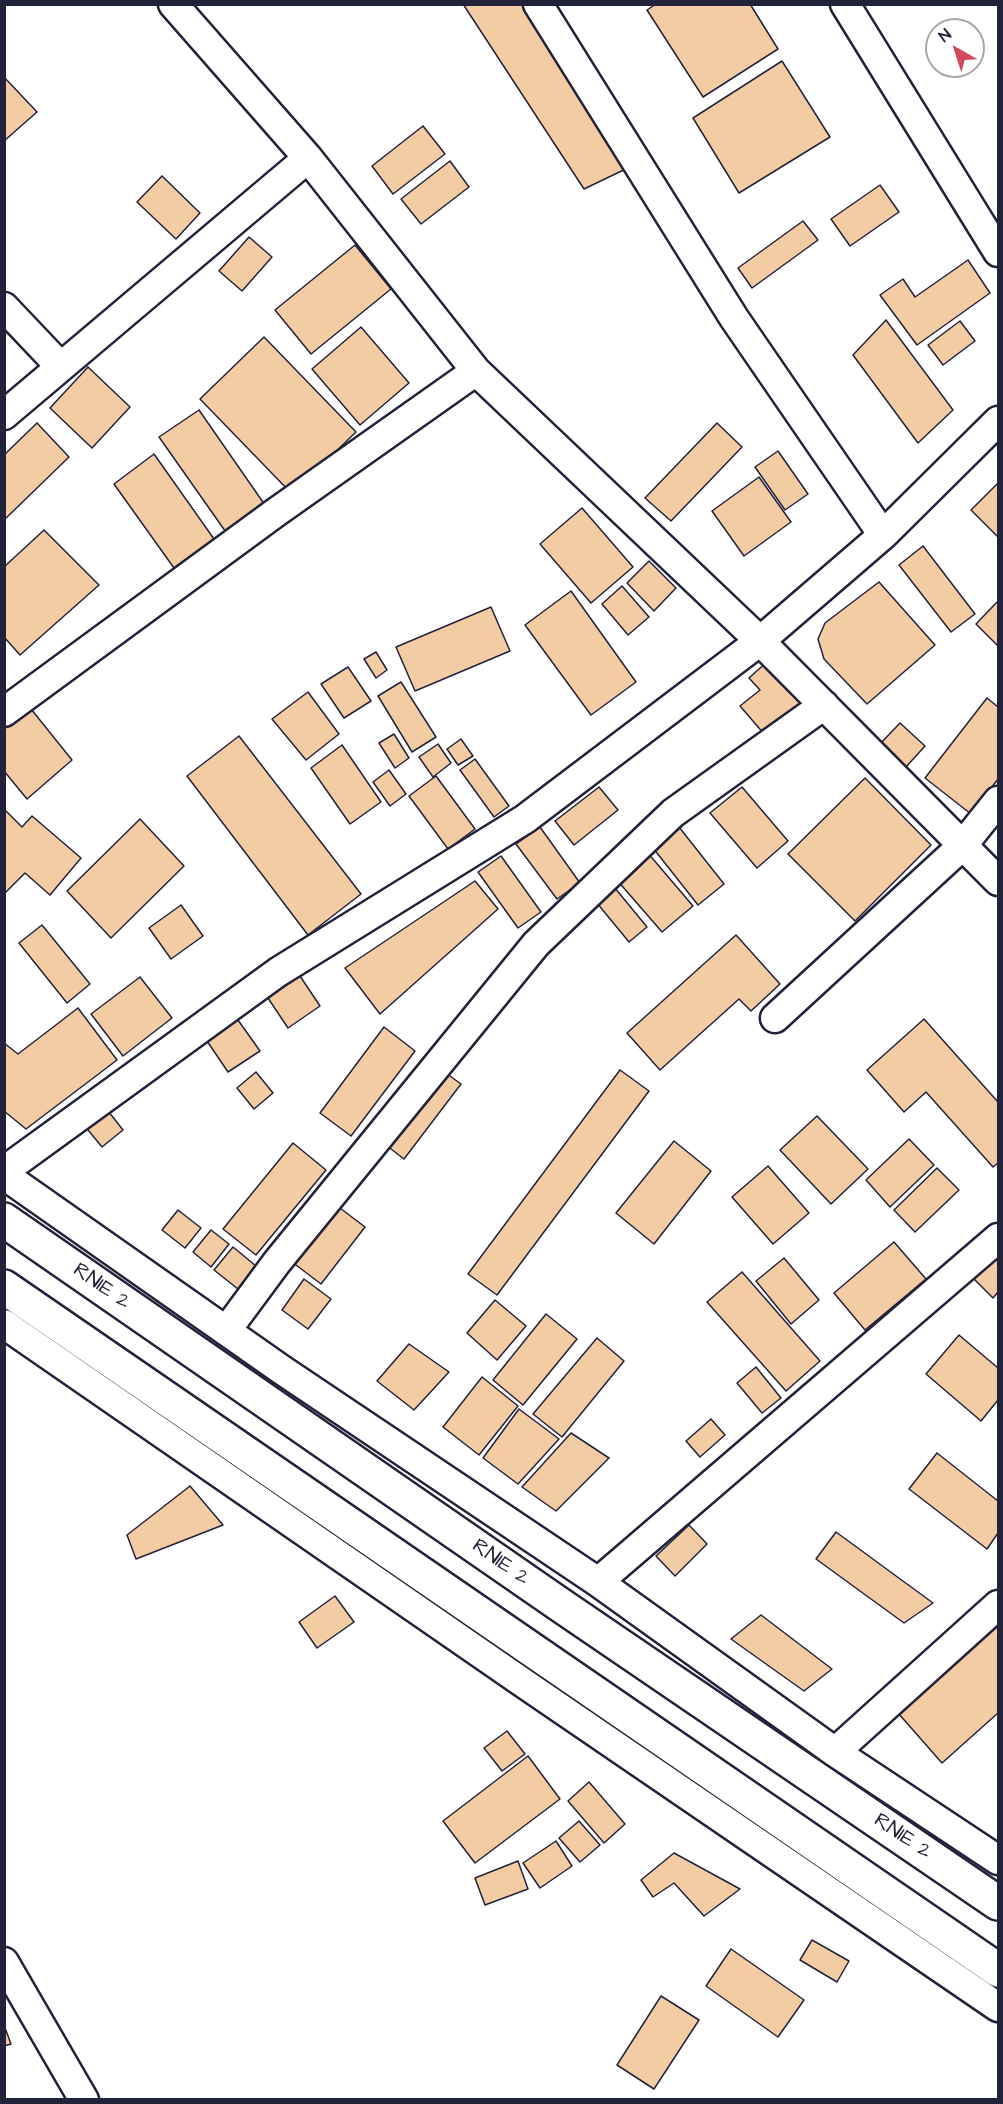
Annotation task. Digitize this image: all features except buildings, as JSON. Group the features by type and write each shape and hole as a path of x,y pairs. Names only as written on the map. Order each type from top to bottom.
{"highway":[{"name":"RNIE 2","path":"4,1220 559,1604 999,1903"},
{"path":"4,1287 999,1970"}],"street":[{"path":"173,4 308,158 476,371 760,641 999,881"},
{"path":"538,4 734,318 883,535"},
{"path":"845,4 999,252"},
{"path":"4,415 308,158"},
{"path":"4,306 60,366"},
{"path":"4,712 208,561 476,371"},
{"path":"999,421 883,535 760,641 525,819 278,972 4,1173 226,1331 598,1582 835,1752 999,1860"},
{"path":"226,1331 276,1262 536,944 674,813 824,705"},
{"path":"775,1018 962,846 999,801"},
{"path":"598,1582 999,1238"},
{"path":"4,1324 522,1682 999,2007"},
{"path":"835,1752 999,1605"},
{"path":"4,1962 84,2100"}]}
